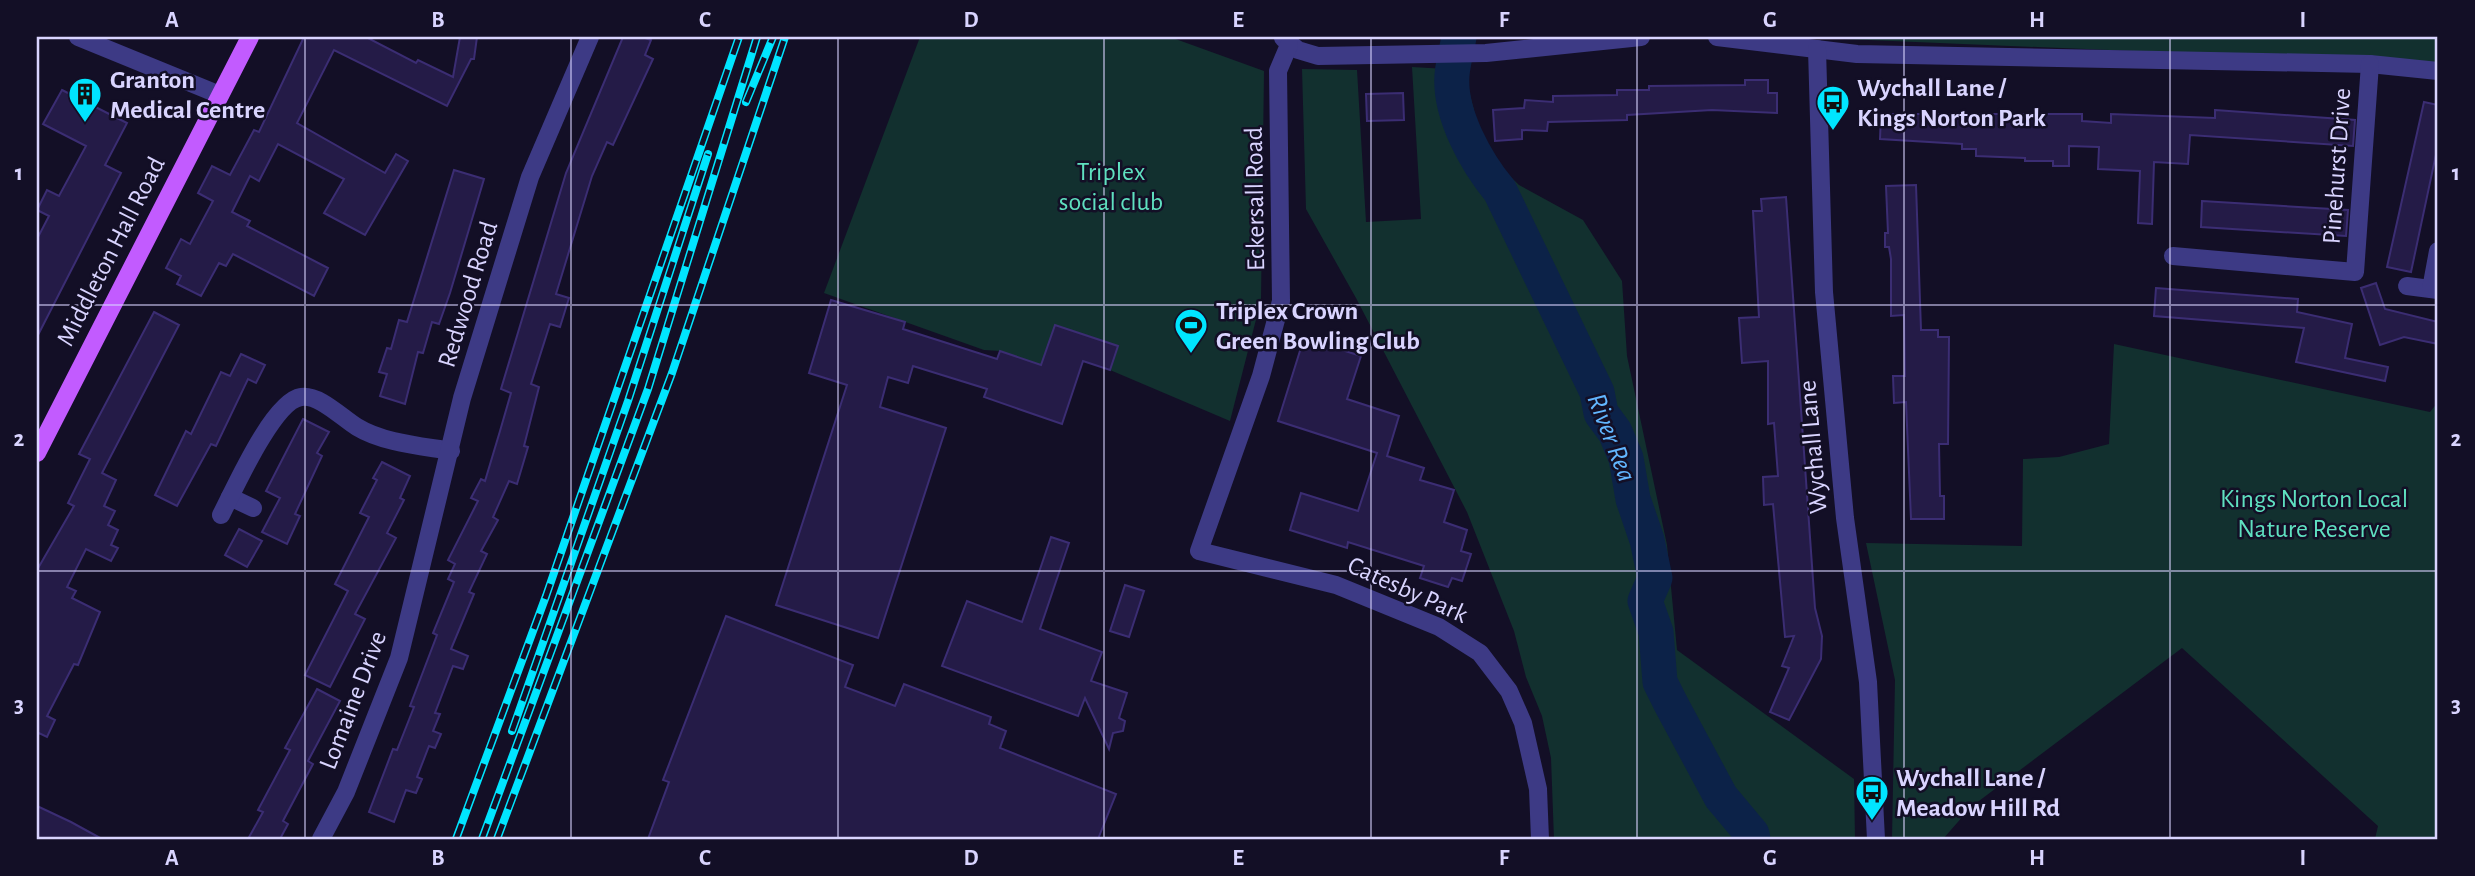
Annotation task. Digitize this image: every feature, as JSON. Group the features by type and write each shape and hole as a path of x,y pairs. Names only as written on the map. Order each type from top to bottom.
{"main road":[{"name":"Middleton Hall Road","path":"37,453 250,37"}],"street":[{"path":"78,37 220,95"},
{"name":"Redwood Road","path":"421,575 462,398 530,177 590,37"},
{"path":"1285,41 1318,56 1486,53 1640,37"},
{"path":"1717,37 1857,54 2370,64 2438,71"},
{"name":"Eckersall Road","path":"1199,551 1278,322 1283,254 1278,68 1285,41"},
{"name":"Wychall Lane","path":"1817,49 1824,292 1845,518 1868,682 1876,839"},
{"name":"Pinehurst Drive","path":"2173,256 2355,272 2370,64"},
{"path":"2407,286 2435,290 2438,251"},
{"path":"221,515 277,412 296,397 305,396 320,403 360,429 451,451"},
{"path":"230,498 253,508"},
{"name":"Catesby Park","path":"1199,551 1336,585 1439,627 1480,653 1510,691 1523,723 1538,789 1540,839"},
{"name":"Lomaine Drive","path":"321,839 346,792 398,658 421,575"}],"green space":[{"name":"Triplex social club","path":"920,37 1170,37 1264,71 1261,300 1230,421 1110,370 1118,346 1055,325 1041,365 1000,351 984,350 824,293"},
{"path":"1797,37 2438,37 2438,68 2370,61"},
{"path":"1412,67 1464,70 1484,151 1519,185 1583,220 1622,281 1627,356 1667,545 1677,650 1854,779 1855,839 1554,839 1551,758 1542,716 1526,677 1514,631 1467,512 1356,298 1306,209 1302,69 1357,70 1366,222 1421,219"},
{"name":"Kings Norton Local Nature Reserve","path":"2114,344 2430,412 2438,402 2438,839 2375,839 2378,826 2182,648 1971,807 1943,839 1892,839 1895,680 1866,543 2022,546 2023,459 2059,457 2109,444"}],"building":[{"path":"304,37 366,37 416,63 418,60 453,77 460,37 477,37 474,59 471,59 447,106 334,50 297,123 385,173 396,154 408,161 365,235 324,213 344,179 278,144 259,181 250,176 232,212 250,221 247,226 328,268 314,296 233,254 226,266 219,263 201,296 177,284 181,276 166,268 181,239 190,244 213,201 198,193 212,166 230,175 254,130 259,132"},
{"path":"623,37 651,40 645,55 653,59 613,145 607,142 592,176 556,294 569,298 560,327 550,324 531,384 539,387 524,446 528,447 517,484 509,481 493,517 498,520 481,551 487,554 469,592 474,594 451,649 468,656 463,669 453,666 435,713 440,714 433,731 441,734 435,748 429,746 417,777 422,779 416,793 406,790 394,822 369,812 393,749 397,750 414,707 410,706 437,635 433,633 454,582 448,579 455,564 448,560 478,501 471,498 481,479 485,481 511,393 501,389 566,173"},
{"path":"1745,80 1768,80 1768,93 1777,93 1777,113 1712,110 1627,115 1627,120 1548,122 1547,131 1522,130 1522,139 1495,141 1493,110 1524,108 1525,100 1553,102 1553,96 1617,95 1617,90 1649,90 1649,86 1745,85"},
{"path":"62,90 127,123 105,165 121,173 37,337 37,239 49,216 37,210 47,190 59,196 86,146 43,124"},
{"path":"1403,93 1404,120 1367,121 1366,94"},
{"path":"2424,102 2438,105 2438,145 2411,272 2387,267"},
{"path":"2215,110 2355,120 2353,146 2190,135 2188,164 2154,162 2152,224 2138,223 2140,171 2098,169 2099,147 2069,146 2069,166 2053,166 2053,161 1976,156 1976,149 1962,149 1962,144 1880,139 1881,114 2082,114 2082,121 2111,123 2111,114 2215,118"},
{"path":"454,170 484,179 450,293 439,324 432,322 423,353 418,352 405,404 380,396 387,374 379,372 387,348 391,349 399,320 407,322"},
{"path":"1916,185 1921,330 1938,330 1938,337 1949,337 1948,444 1939,444 1940,496 1944,496 1944,519 1911,519 1906,402 1894,403 1893,376 1905,376 1904,315 1891,316 1891,259 1889,247 1885,247 1885,233 1888,233 1886,186"},
{"path":"1786,197 1815,608 1822,636 1821,659 1789,720 1770,712 1789,668 1782,666 1794,636 1785,637 1773,504 1764,505 1763,477 1778,476 1774,423 1768,424 1768,361 1742,363 1739,318 1759,317 1753,211 1762,211 1761,199"},
{"path":"2202,201 2348,210 2346,236 2201,227"},
{"path":"2376,283 2385,309 2438,322 2438,344 2404,337 2380,345 2361,288"},
{"path":"2156,288 2298,299 2297,312 2352,324 2345,358 2388,367 2385,381 2296,362 2304,328 2154,316"},
{"path":"831,300 905,322 903,329 997,359 1000,351 1041,365 1055,325 1118,346 1110,370 1083,361 1062,424 984,397 987,389 913,366 908,383 888,377 880,407 946,428 878,638 776,605 847,385 809,373"},
{"path":"154,312 179,325 102,473 116,480 104,506 115,511 108,525 118,530 111,545 118,548 111,561 86,549 67,587 76,591 72,598 100,612 78,665 74,664 47,716 55,720 47,737 39,733 37,737 37,570 74,506 68,503 90,459 79,454"},
{"path":"1304,338 1361,356 1347,399 1399,416 1387,456 1424,468 1420,480 1454,490 1444,522 1467,530 1461,551 1471,554 1462,581 1452,578 1448,587 1420,578 1424,566 1348,542 1347,548 1290,530 1301,493 1358,511 1377,453 1278,421"},
{"path":"241,354 265,365 256,383 248,379 216,446 211,444 177,506 155,495 186,431 191,434 221,372 230,376"},
{"path":"303,419 329,432 317,453 322,456 295,514 300,516 287,544 262,532 280,498 266,491"},
{"path":"382,462 410,476 400,498 404,500 387,533 396,538 355,614 365,619 330,687 305,675 348,591 335,584 369,517 360,513 377,480 373,478"},
{"path":"239,529 262,541 247,567 225,555"},
{"path":"1051,537 1069,543 1040,629 1102,652 1091,681 1127,693 1119,718 1125,721 1123,731 1113,733 1109,749 1085,698 1078,716 942,666 967,601 1022,622"},
{"path":"1125,585 1144,591 1129,637 1110,631"},
{"path":"726,616 853,665 845,687 895,706 904,684 991,717 989,724 1006,731 1000,748 1116,794 1098,839 648,839 669,782 663,780"},
{"path":"317,689 340,701 308,761 313,764 283,821 288,824 280,839 248,839 263,812 258,810 290,750 285,748"},
{"path":"37,806 71,822 102,839 37,839"}],"waterway":[{"name":"River Rea","path":"1459,37 1453,65 1452,90 1466,137 1500,191 1597,392 1601,413 1615,432 1626,458 1633,499 1647,540 1655,578 1645,601 1656,632 1660,682 1721,797 1752,834 1753,839"}],"railway":[{"path":"456,839 546,596 739,37"},
{"path":"482,839 648,389 757,37"},
{"path":"746,102 773,37"},
{"path":"497,839 672,373 785,37"},
{"path":"512,731 628,401 708,154"}],"place":[{"name":"Granton Medical Centre","path":"85,124"},
{"name":"Wychall Lane / Kings Norton Park","path":"1833,132"},
{"name":"Triplex Crown Green Bowling Club","path":"1191,355"},
{"name":"Wychall Lane / Meadow Hill Rd","path":"1872,822"}]}
